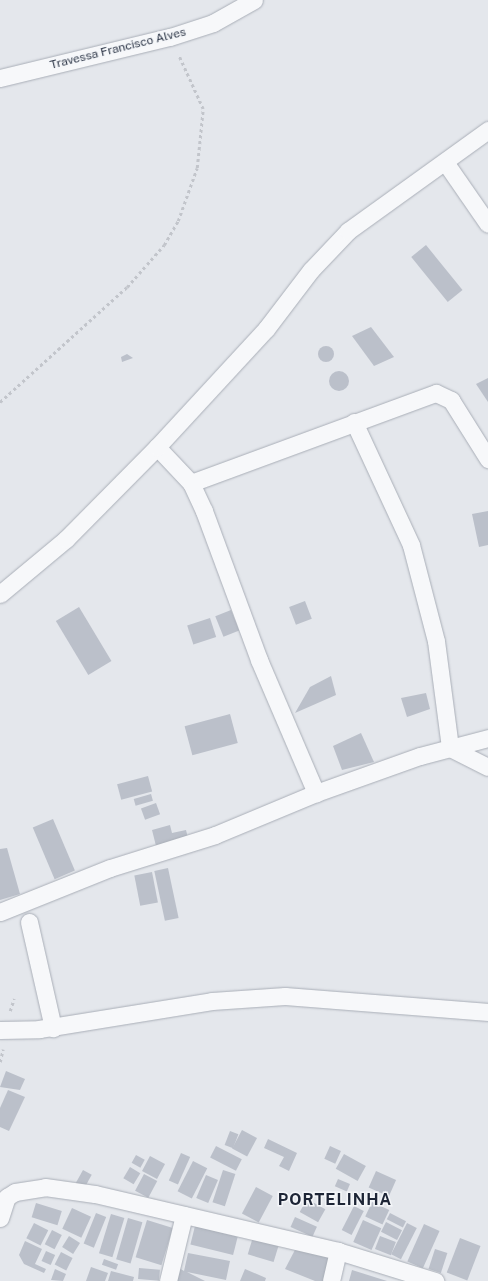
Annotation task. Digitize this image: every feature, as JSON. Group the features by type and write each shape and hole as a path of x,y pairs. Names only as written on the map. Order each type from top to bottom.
{"street":[{"name":"Travessa Francisco Alves","path":"0,78 170,38 212,23 254,0"},
{"path":"0,594 66,539 157,447 266,329 311,270 348,231 488,130"},
{"path":"444,162 488,224"},
{"path":"191,483 428,395 444,395 451,400 488,459"},
{"path":"354,422 411,545 436,641 450,748"},
{"path":"157,447 191,483 259,660 316,793"},
{"path":"0,912 110,868 215,835 316,793 450,748 488,738"},
{"path":"450,748 488,768"},
{"path":"29,922 53,1028"},
{"path":"0,1030 53,1028 212,1001 285,996 488,1012"},
{"path":"0,1218 7,1197 15,1192 45,1188 95,1194 338,1251 435,1281"},
{"path":"168,1281 184,1214"},
{"path":"331,1281 338,1251"}],"path":[{"path":"0,402 127,287 164,245 178,221 197,168 203,108 170,38"},
{"path":"0,1062 3,1048"}],"building":[{"path":"426,245 463,290 448,302 411,257"},
{"path":"371,327 394,357 374,366 352,336"},
{"path":"323,346 329,346 334,351 332,360 329,362 323,362 318,357 318,351"},
{"path":"127,354 133,358 122,362 121,357"},
{"path":"339,371 346,374 349,381 346,388 339,391 332,388 329,381 332,374"},
{"path":"488,378 488,402 476,384"},
{"path":"488,511 488,545 479,547 472,514"},
{"path":"305,601 312,619 296,625 289,607"},
{"path":"79,607 111,661 88,675 56,621"},
{"path":"231,610 239,630 223,637 215,616"},
{"path":"210,618 216,637 193,644 187,625"},
{"path":"331,676 336,695 295,713 310,687"},
{"path":"426,693 430,709 407,717 401,698"},
{"path":"230,714 238,743 192,755 185,726"},
{"path":"361,733 374,762 342,770 333,746"},
{"path":"148,776 152,791 121,800 117,784"},
{"path":"151,794 153,801 136,806 134,799"},
{"path":"156,803 160,814 145,820 141,808"},
{"path":"53,819 75,871 55,879 33,828"},
{"path":"170,825 172,833 186,830 188,838 156,846 152,830"},
{"path":"7,848 20,894 0,900 0,849"},
{"path":"168,868 179,918 165,921 154,871"},
{"path":"152,872 158,902 140,906 134,875"},
{"path":"6,1071 25,1079 20,1090 0,1087"},
{"path":"8,1090 25,1097 9,1131 0,1127 0,1108"},
{"path":"242,1130 257,1138 247,1157 232,1149"},
{"path":"230,1131 238,1134 233,1148 225,1145"},
{"path":"268,1139 297,1153 289,1171 279,1166 284,1157 264,1148"},
{"path":"216,1146 242,1159 236,1171 210,1158"},
{"path":"330,1146 341,1151 335,1164 324,1159"},
{"path":"181,1153 190,1157 178,1184 169,1180"},
{"path":"344,1154 366,1166 358,1181 336,1169"},
{"path":"136,1155 145,1160 140,1168 132,1163"},
{"path":"150,1156 165,1164 157,1179 142,1171"},
{"path":"193,1161 207,1168 192,1199 178,1191"},
{"path":"130,1167 140,1173 134,1184 123,1178"},
{"path":"83,1170 92,1175 84,1189 75,1184"},
{"path":"223,1170 235,1174 225,1206 212,1202"},
{"path":"376,1171 396,1180 389,1196 369,1187"},
{"path":"144,1174 157,1181 148,1198 135,1191"},
{"path":"206,1175 218,1180 208,1203 196,1198"},
{"path":"338,1179 350,1184 347,1191 335,1186"},
{"path":"256,1187 273,1196 259,1222 242,1213"},
{"path":"307,1199 325,1209 318,1222 300,1212"},
{"path":"372,1202 389,1210 382,1225 365,1217"},
{"path":"36,1203 62,1211 57,1225 32,1217"},
{"path":"354,1206 364,1211 352,1235 342,1230"},
{"path":"72,1208 91,1217 81,1238 62,1229"},
{"path":"96,1213 106,1217 94,1248 84,1244"},
{"path":"390,1213 406,1221 403,1227 387,1219"},
{"path":"111,1214 124,1218 112,1257 99,1253"},
{"path":"295,1217 317,1227 312,1237 291,1227"},
{"path":"128,1218 142,1222 131,1263 116,1259"},
{"path":"147,1220 173,1228 161,1265 136,1257"},
{"path":"363,1220 381,1228 372,1250 353,1242"},
{"path":"386,1222 402,1230 397,1240 381,1232"},
{"path":"34,1223 48,1230 41,1245 26,1238"},
{"path":"407,1223 417,1228 401,1259 391,1254"},
{"path":"424,1224 440,1231 423,1268 407,1261"},
{"path":"195,1226 238,1237 233,1255 190,1244"},
{"path":"52,1230 62,1235 55,1249 45,1244"},
{"path":"69,1236 80,1243 73,1254 62,1247"},
{"path":"380,1236 396,1242 391,1255 375,1249"},
{"path":"253,1237 279,1245 274,1262 248,1254"},
{"path":"460,1238 481,1246 467,1280 447,1273"},
{"path":"25,1241 42,1249 35,1264 46,1269 44,1273 24,1264 19,1255"},
{"path":"297,1246 329,1257 325,1281 315,1281 285,1269"},
{"path":"435,1249 447,1253 441,1273 429,1269"},
{"path":"46,1251 55,1255 51,1265 42,1261"},
{"path":"61,1252 73,1258 66,1270 55,1264"},
{"path":"188,1253 230,1261 226,1280 187,1272 205,1281 172,1281 179,1268 184,1271"},
{"path":"104,1259 118,1264 116,1270 102,1265"},
{"path":"91,1267 108,1273 105,1281 86,1281"},
{"path":"139,1268 160,1270 159,1281 138,1279"},
{"path":"55,1269 66,1274 63,1281 51,1280"},
{"path":"245,1269 266,1278 265,1281 240,1281"},
{"path":"352,1270 387,1281 349,1281"},
{"path":"111,1271 134,1277 133,1281 108,1281"}],"district":[{"name":"PORTELINHA","path":"335,1200"}]}
